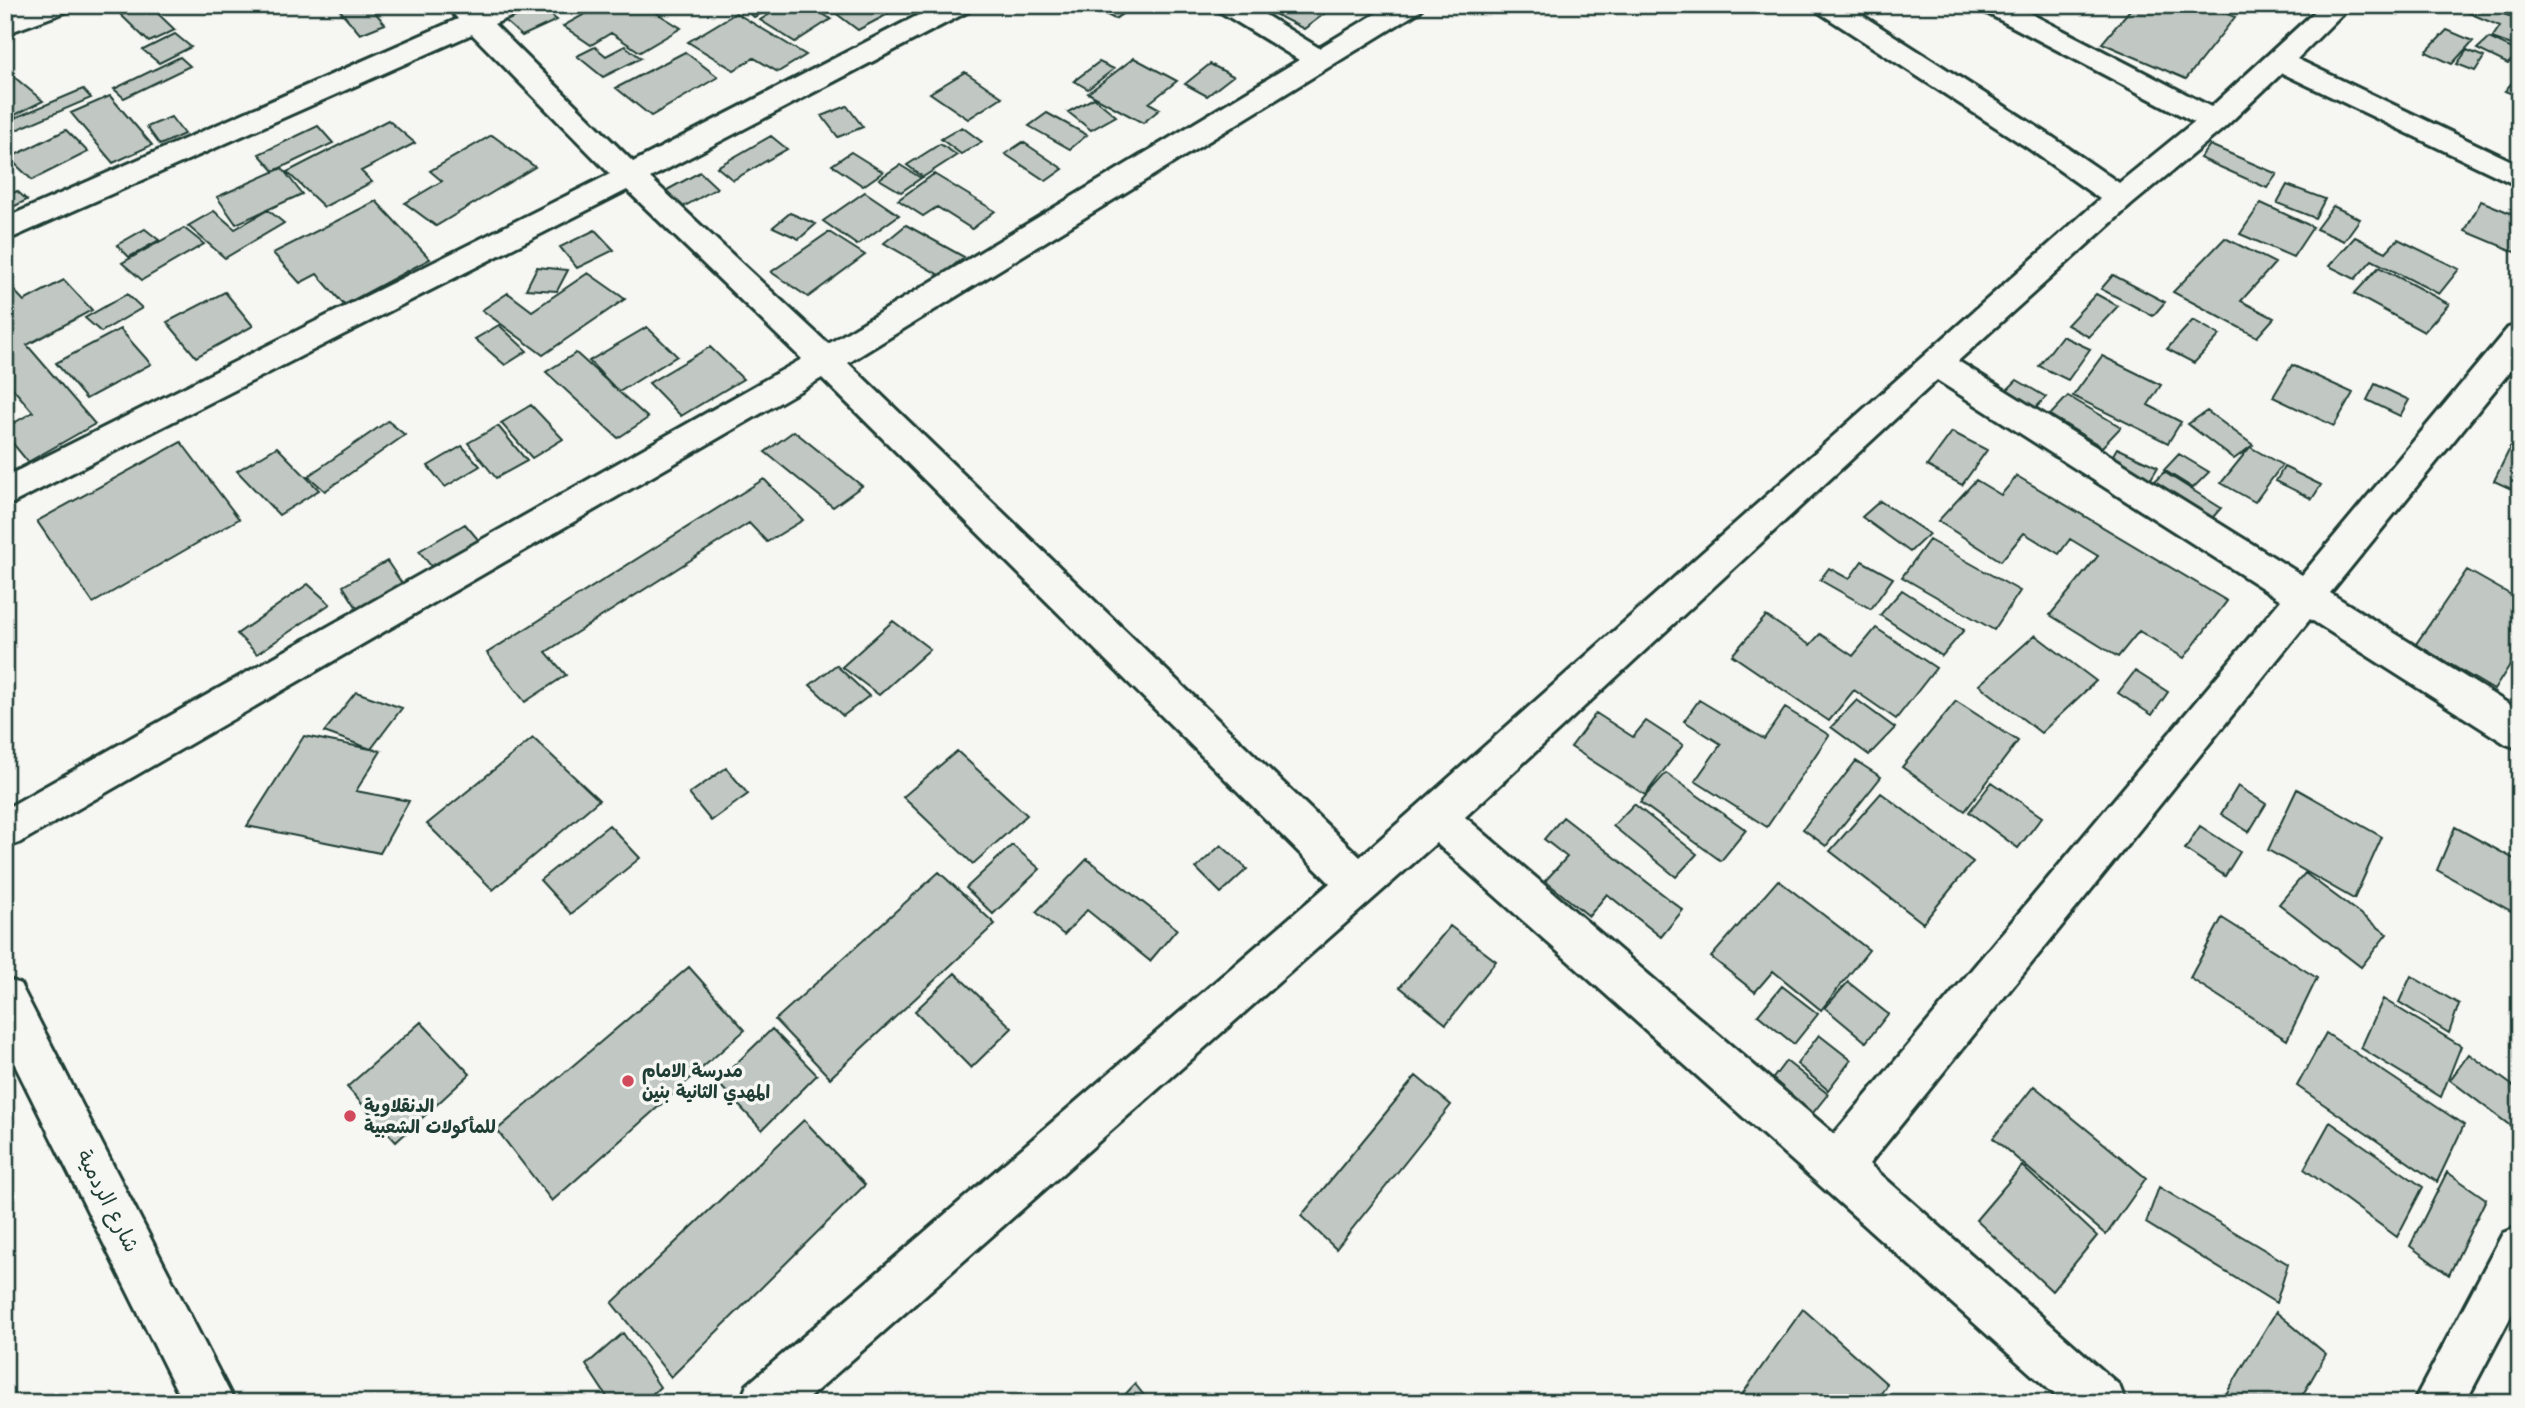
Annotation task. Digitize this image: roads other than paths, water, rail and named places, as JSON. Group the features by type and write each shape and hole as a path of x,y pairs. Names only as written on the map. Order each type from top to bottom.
{"street":[{"path":"5,26 58,5"},
{"path":"5,230 468,14 514,5"},
{"path":"5,493 630,176 959,5"},
{"path":"1229,5 1321,61"},
{"path":"5,830 825,361 1410,5"},
{"path":"1827,5 2038,141 2120,198"},
{"path":"1993,5 2214,121"},
{"path":"765,1403 1436,817 1935,363 2120,198 2214,121 2338,5"},
{"path":"468,14 630,176 825,361 1359,884"},
{"path":"2278,61 2520,177"},
{"path":"1837,1167 2520,336"},
{"path":"1935,363 2520,733"},
{"path":"1436,817 1837,1167 2101,1403"},
{"name":"شارع الردمية","path":"5,999 210,1403"},
{"path":"2438,1403 2520,1250"}],"place":[{"name":"مدرسة الامام المهدي الثانية بنين","path":"628,1081"},
{"name":"الدنقلاوية للمأكولات الشعبية","path":"350,1116"}]}
